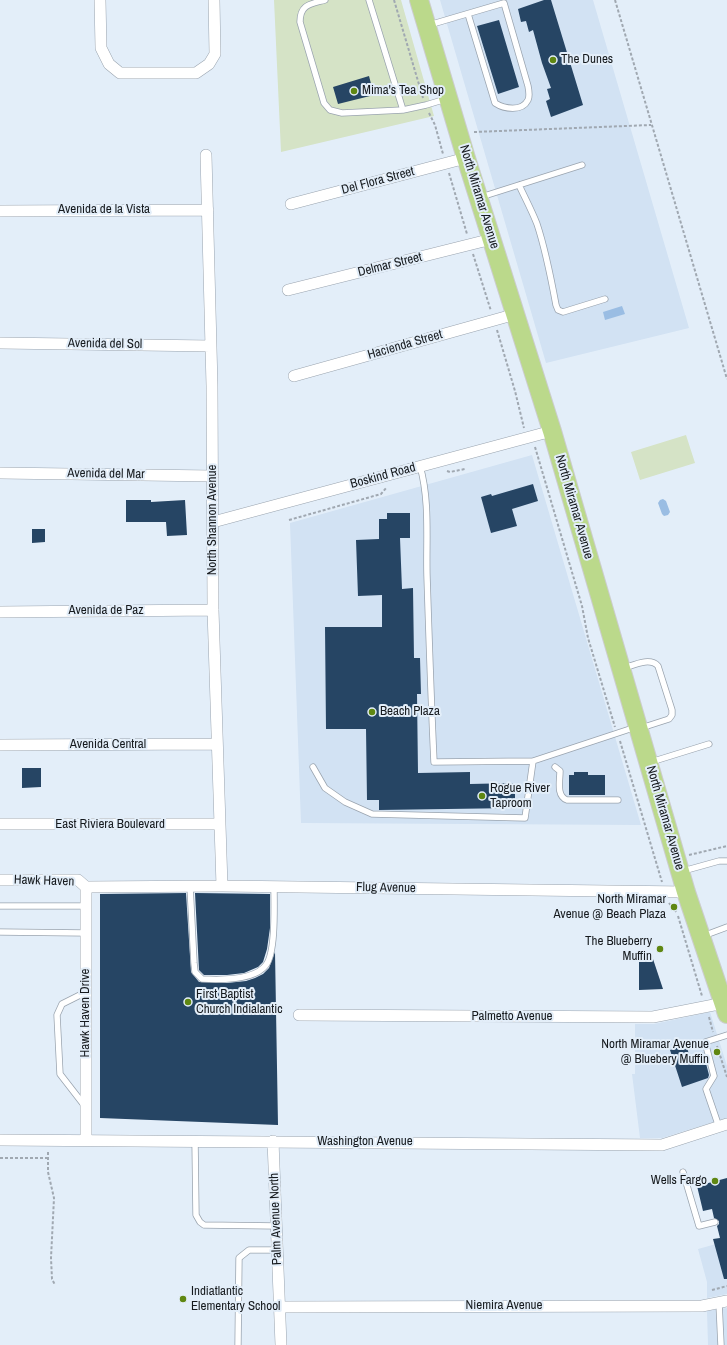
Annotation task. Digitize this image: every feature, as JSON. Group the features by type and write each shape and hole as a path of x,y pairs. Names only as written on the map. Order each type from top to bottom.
{"main road":[{"name":"North Miramar Avenue","path":"419,0 466,158 552,431 686,892 723,999"}],"street":[{"path":"100,0 101,48 109,64 120,73 196,73 210,64 215,54 214,0"},
{"name":"North Shannon Avenue","path":"206,155 211,346 213,610 222,886"},
{"name":"Del Flora Street","path":"291,204 466,158"},
{"name":"Avenida de la Vista","path":"0,211 208,210"},
{"name":"Delmar Street","path":"288,290 492,239"},
{"name":"Hacienda Street","path":"294,376 516,314"},
{"name":"Avenida del Sol","path":"0,342 211,346"},
{"name":"Boskind Road","path":"213,522 552,431"},
{"name":"Avenida del Mar","path":"0,473 213,476"},
{"name":"Avenida de Paz","path":"0,612 213,610"},
{"name":"Avenida Central","path":"0,745 217,744"},
{"name":"East Riviera Boulevard","path":"0,824 220,824"},
{"name":"Hawk Haven","path":"0,880 78,880 86,887"},
{"name":"Flug Avenue","path":"86,887 222,886 686,892"},
{"name":"Hawk Haven Drive","path":"86,887 86,1140"},
{"name":"Palmetto Avenue","path":"299,1015 652,1017 706,1007 723,999"},
{"name":"Washington Avenue","path":"0,1140 662,1145 723,1126"},
{"name":"Palm Avenue North","path":"273,1141 281,1345"},
{"name":"Niemira Avenue","path":"280,1307 694,1306 723,1302"}],"lane":[{"path":"325,0 303,8 300,14 300,22 324,103 330,110 342,113 403,110 448,99"},
{"path":"369,0 403,110"},
{"path":"427,26 504,3 528,86 529,97 527,102 523,105 512,108 504,108 495,103 468,14"},
{"path":"479,197 582,165"},
{"path":"519,185 536,223 542,241 558,310 563,312 605,299"},
{"path":"420,466 426,498 427,574 434,762 533,761 617,733 669,719 672,715 672,710 658,666 655,662 650,661 621,669"},
{"path":"649,763 709,744"},
{"path":"313,768 325,788 345,802 372,814 525,818 533,761"},
{"path":"555,766 560,771 560,794 562,798 567,800 618,800"},
{"path":"678,865 727,861"},
{"path":"190,886 194,963 196,972 202,979 216,980 238,978 258,973 266,965 271,952 274,887"},
{"path":"0,906 86,906"},
{"path":"701,936 727,927"},
{"path":"0,932 86,933"},
{"path":"86,992 62,1004 57,1015 60,1074 86,1107"},
{"path":"723,1126 706,1089 714,1076 705,1042 727,1035"},
{"path":"195,1141 197,1218 202,1224 276,1226"},
{"path":"683,1172 699,1226 715,1222"},
{"path":"238,1345 239,1258 249,1250 277,1250"},
{"path":"721,1345 723,1302"}],"path":[{"path":"394,0 426,105 435,125 494,320 515,392 523,428 532,436 582,606 588,638 668,902 676,910 727,1077"},
{"path":"615,0 727,379"},
{"path":"459,133 651,125"},
{"path":"444,470 450,472 465,469"},
{"path":"289,520 381,494 390,483"},
{"path":"678,865 727,846"},
{"path":"48,1146 48,1172 54,1198 51,1258 52,1279 55,1285"},
{"path":"0,1158 48,1158"},
{"path":"712,1290 727,1286"}],"shaded area":[{"path":"440,0 593,0 689,328 546,363"},
{"path":"532,455 641,825 301,823 290,523"},
{"path":"710,1012 727,1066 727,1118 662,1138 640,1138 632,1074 635,1074 635,1024 654,1024"},
{"path":"727,1241 727,1294 707,1298 707,1282 698,1249"},
{"path":"727,1308 727,1345 708,1345 707,1311"}],"green space":[{"path":"274,0 401,0 434,116 281,152"},
{"path":"686,435 695,463 640,480 631,452"}],"water":[{"path":"622,306 625,314 605,320 603,312"},
{"path":"663,499 666,501 670,512 668,515 664,516 658,503"}],"building":[{"name":"The Dunes","path":"544,0 551,0 583,105 551,117 546,101 550,99 547,89 551,88 533,30 529,32 526,21 521,22 518,9"},
{"path":"499,20 519,87 498,94 477,26"},
{"name":"Mima's Tea Shop","path":"369,76 374,95 338,104 333,87"},
{"path":"533,484 538,501 512,509 517,526 491,533 481,497 491,494 492,496"},
{"path":"126,500 151,500 151,502 185,500 187,535 167,536 166,522 126,522"},
{"name":"Beach Plaza","path":"387,513 410,513 410,538 400,538 402,589 413,588 414,658 420,658 421,694 417,694 418,773 470,772 470,784 515,783 515,808 379,810 379,800 367,800 366,729 326,729 325,627 382,627 382,595 358,596 356,540 379,539 379,519 387,519"},
{"path":"32,529 45,529 45,542 32,543"},
{"path":"22,768 41,768 41,787 22,788"},
{"path":"574,772 588,772 588,775 605,775 605,795 569,795 569,775 574,775"},
{"name":"First Baptist Church Indialantic","path":"186,893 191,972 199,982 227,983 246,981 255,978 263,974 269,968 275,952 278,1125 100,1118 100,894"},
{"path":"195,893 270,894 270,928 267,949 263,962 258,967 244,973 227,975 204,975 199,970"},
{"path":"639,953 651,953 663,989 639,990"},
{"path":"686,1045 690,1057 703,1052 709,1075 708,1078 682,1087 670,1050"},
{"path":"727,1178 727,1279 724,1279 713,1239 720,1238 717,1226 719,1221 714,1218 712,1209 703,1211 697,1186"}],"place":[{"name":"The Dunes","path":"553,60"},
{"name":"Mima's Tea Shop","path":"354,91"},
{"name":"Beach Plaza","path":"372,712"},
{"name":"Rogue River Taproom","path":"482,796"},
{"name":"North Miramar Avenue @ Beach Plaza","path":"674,907"},
{"name":"The Blueberry Muffin","path":"660,949"},
{"name":"First Baptist Church Indialantic","path":"188,1002"},
{"name":"North Miramar Avenue @ Bluebery Muffin","path":"717,1052"},
{"name":"Wells Fargo","path":"715,1181"},
{"name":"Indiatlantic Elementary School","path":"183,1299"}]}
